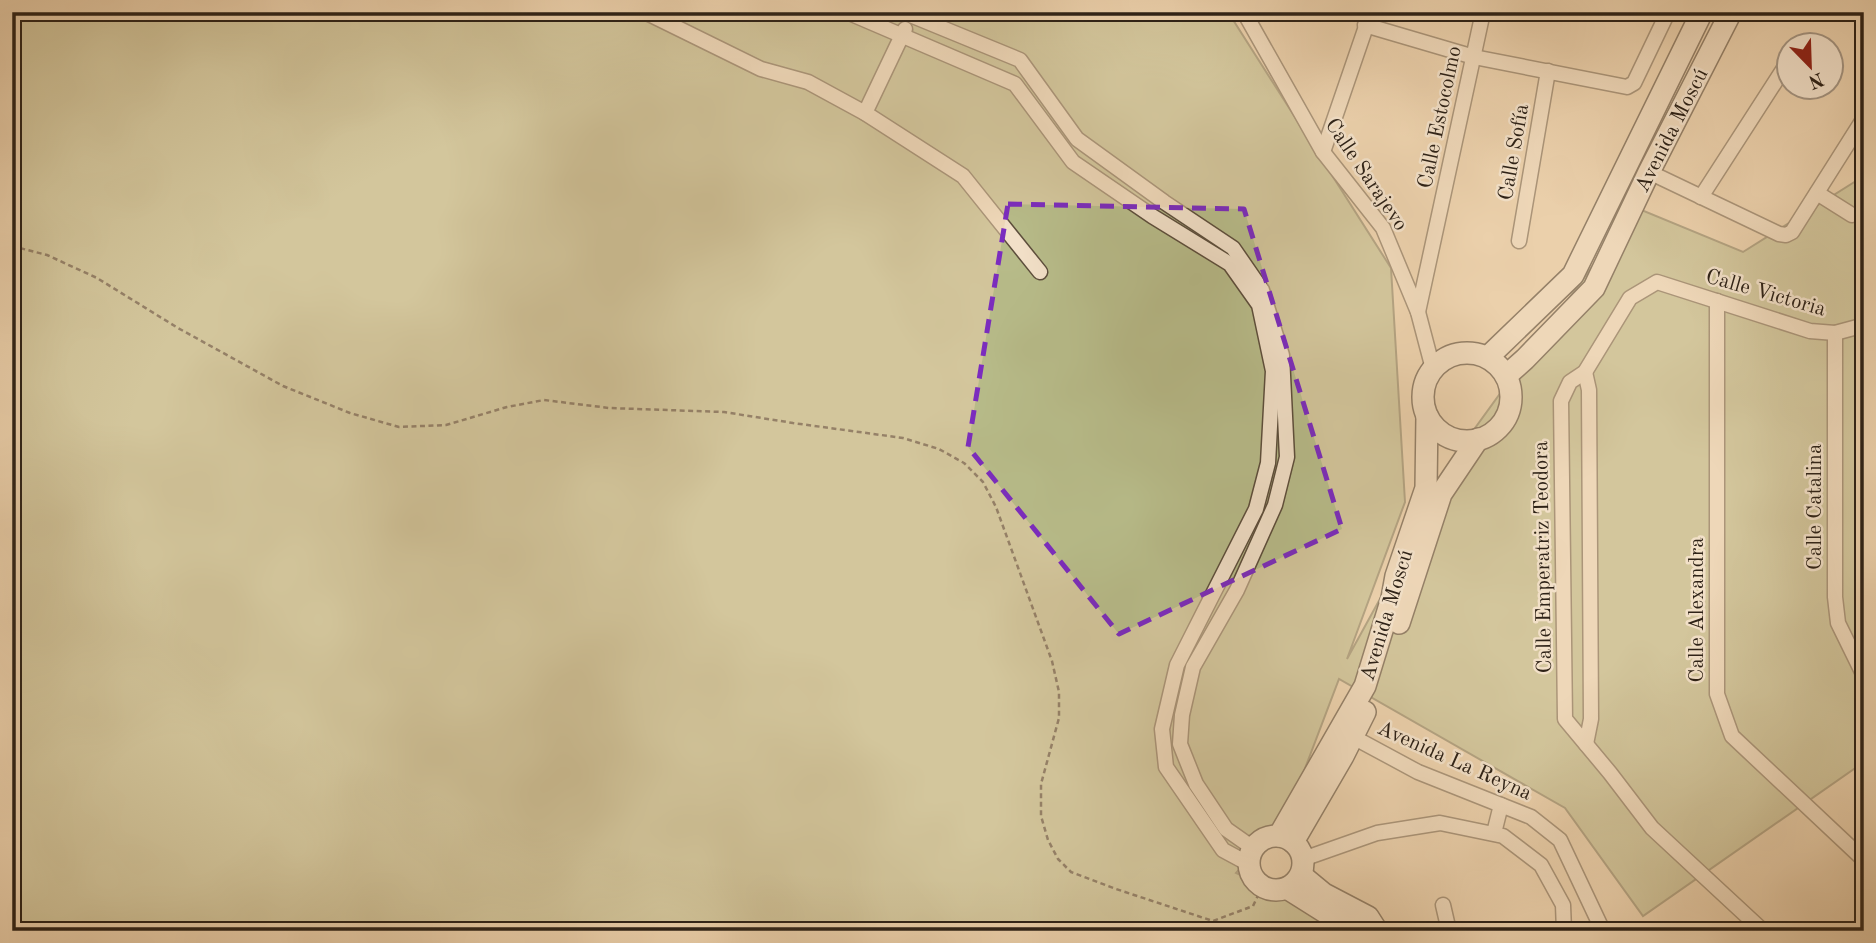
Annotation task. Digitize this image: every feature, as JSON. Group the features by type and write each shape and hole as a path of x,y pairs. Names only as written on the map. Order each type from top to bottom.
{"street":[{"path":"645,12 761,69 808,82 865,113 963,176 1040,272"},
{"path":"847,12 1015,83 1073,162 1230,264 1259,305 1273,371 1268,463 1256,509 1177,665 1162,729 1166,767 1223,850 1251,856"},
{"name":"Calle Sarajevo","path":"1244,12 1323,152 1383,228 1418,312 1433,369"},
{"name":"Calle Estocolmo","path":"1418,312 1483,12"},
{"path":"1323,152 1368,19 1474,57 1627,87 1634,83 1668,12"},
{"name":"Avenida Moscú","path":"1488,357 1573,275 1702,12"},
{"path":"865,113 902,36 906,14 1020,60 1077,139 1233,248 1262,290 1282,355 1287,457 1275,505 1237,590 1193,667 1182,715 1180,744 1196,784 1226,829 1251,856"},
{"name":"Avenida Moscú","path":"1507,375 1594,288 1724,15"},
{"name":"Calle Sofía","path":"1519,241 1548,71"},
{"path":"1701,197 1774,84"},
{"path":"1649,172 1786,235 1792,232 1864,118"},
{"path":"1817,193 1852,215"},
{"path":"1168,225 1177,211"},
{"name":"Calle Victoria","path":"1657,282 1810,331 1835,333 1864,324"},
{"name":"Calle Emperatriz Teodora","path":"1657,282 1630,298 1585,372 1570,382 1561,401 1565,719 1652,828 1763,931"},
{"name":"Calle Alexandra","path":"1717,301 1717,694 1732,736 1864,860"},
{"name":"Calle Catalina","path":"1835,333 1835,597 1838,623 1864,676"},
{"path":"1473,352 1488,357 1507,375 1512,403 1507,416 1500,427 1488,436 1461,441 1447,436 1436,428 1427,416 1423,404 1426,380 1444,359 1458,353 1473,352"},
{"path":"1585,372 1589,390 1591,719 1586,744"},
{"name":"Avenida Moscú","path":"1427,416 1434,491"},
{"name":"Avenida Moscú","path":"1293,860 1399,600 1434,491 1478,439"},
{"path":"1259,498 1275,505"},
{"name":"Avenida Moscú","path":"1293,860 1379,686 1399,600"},
{"path":"1191,636 1206,645"},
{"name":"Avenida La Reyna","path":"1353,737 1418,772 1531,817 1560,840 1602,931"},
{"path":"1494,834 1501,805"},
{"path":"1377,931 1367,918 1324,894 1293,860 1269,837 1260,841 1251,856 1252,877 1262,887 1279,891 1293,860 1377,833 1440,822 1503,836 1541,865 1563,905 1564,931"},
{"path":"1293,860 1351,931"},
{"path":"1443,905 1449,931"}],"path":[{"path":"12,246 47,255 97,278 178,328 284,386 350,413 400,427 446,425 507,407 544,400 609,408 724,412 903,438 947,454 964,463 983,482 996,507 1052,661 1059,692 1059,718 1041,784 1041,816 1048,840 1058,859 1071,872 1213,921 1254,906 1262,887"}],"highlighted area":[{"path":"1008,204 1244,209 1342,529 1119,634 968,447"}],"green space":[{"path":"12,12 1157,12 1161,18 1170,12 1228,12 1391,268 1405,502 1347,659 1470,435 1599,257 1627,204 1743,252 1864,176 1864,762 1643,916 1565,808 1339,679 1285,821 1236,873 1343,924 1347,931 12,931"}]}
